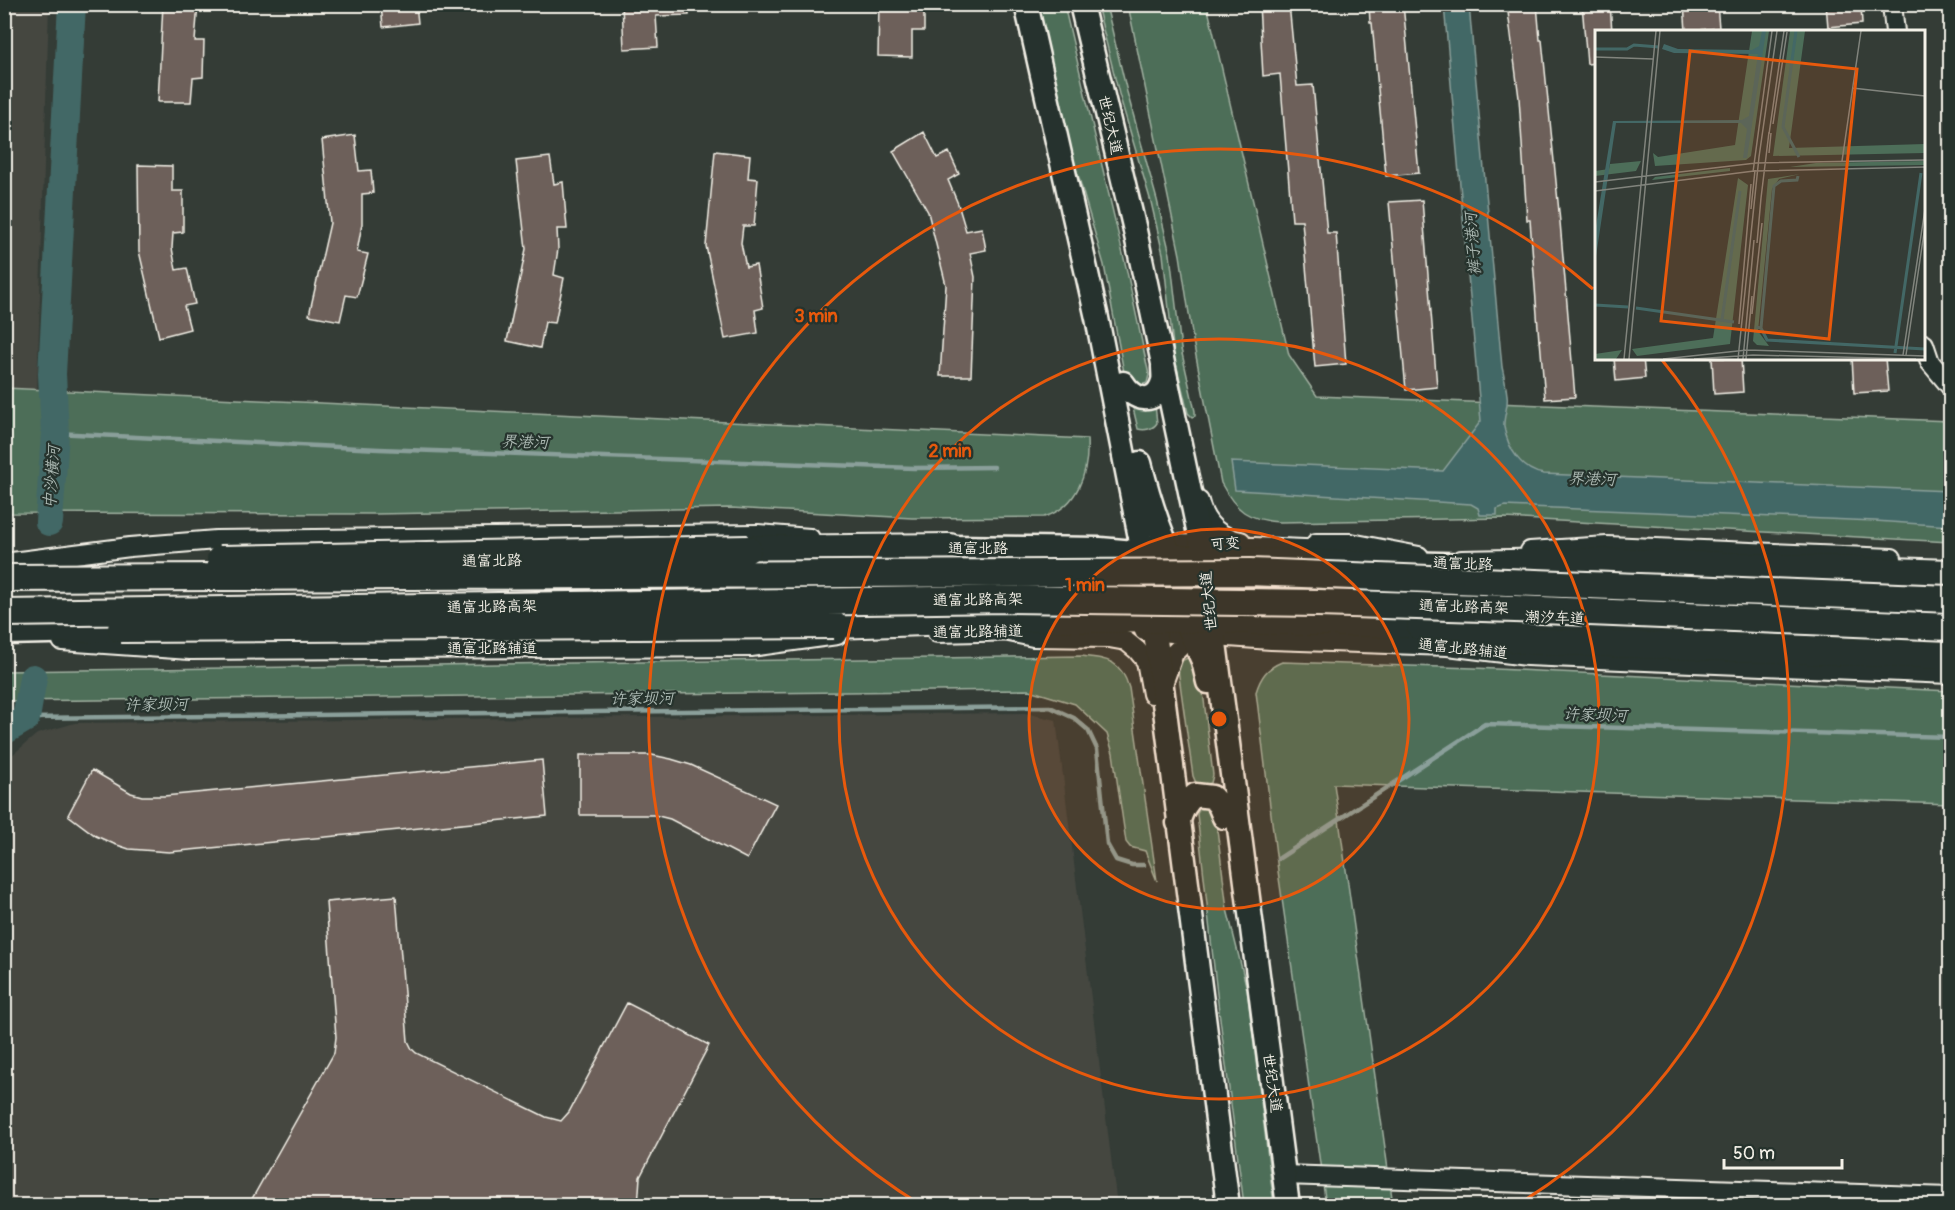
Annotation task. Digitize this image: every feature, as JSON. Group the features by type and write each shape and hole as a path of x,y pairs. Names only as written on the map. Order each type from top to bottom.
{"highway":[{"path":"4,568 25,565 132,561 950,547"},
{"path":"1462,564 1607,561 1950,573"},
{"name":"通富北路高架","path":"4,578 1250,572 1950,599"},
{"name":"通富北路高架","path":"4,614 1008,599 1341,604 1950,627"},
{"path":"4,621 82,630 839,630 955,621"},
{"path":"1420,627 1528,641 1950,656"}],"main road":[{"path":"1026,4 1097,318 1143,556 1154,627 1227,1206"},
{"name":"世纪大道","path":"1081,4 1156,329 1203,551 1209,596 1200,629 1269,1064 1288,1206"},
{"path":"1062,163 1099,269 1150,501 1168,549 1176,565 1188,579 1209,596 1257,622 1332,633 1420,627 1478,620 1950,641"},
{"path":"1123,383 1129,393 1138,398 1150,397 1158,391 1163,381 1163,363"},
{"path":"1050,544 1099,545"},
{"name":"通富北路","path":"4,568 869,556 950,547 1050,544 1099,545 1143,556 1168,549 1950,589"},
{"path":"1143,556 1156,579 1200,629 1237,929 1269,1064"},
{"path":"4,635 869,613 955,621 1200,629 1257,622 1332,633"},
{"path":"1177,814 1195,795 1212,797 1219,805 1224,817"}],"street":[{"path":"1892,4 1895,30"},
{"path":"1156,329 1179,406 1198,499 1205,520 1216,531 1229,539 1248,542 1351,543 1462,564"},
{"path":"1925,349 1930,362 1950,386"},
{"path":"4,563 130,547 216,540 758,534 838,540 1050,544"},
{"name":"可变","path":"1203,551 1248,542"},
{"path":"1203,551 1463,555 1607,546 1950,561"},
{"name":"潮汐车道","path":"1200,629 1257,622 1319,610 1950,634"},
{"path":"955,621 1032,637 1109,638 1126,641 1137,650 1146,661 1150,675 1159,748 1177,814"},
{"path":"1109,638 1154,627"},
{"name":"通富北路辅道","path":"4,635 214,650 751,647 839,630 1005,632 1154,627"},
{"path":"1162,689 1174,653 1200,629"},
{"name":"通富北路辅道","path":"1332,633 1527,656 1950,674"},
{"path":"1284,1175 1811,1198 1950,1197"}],"shaded area":[{"path":"4,5 49,5 37,390 5,388"},
{"path":"1025,713 1056,720 1117,1205 5,1205 4,762 37,734 75,723"}],"green space":[{"path":"1038,5 1064,5 1149,375 1147,383 1135,387 1125,378 1104,265 1074,161"},
{"path":"1097,5 1106,5 1170,254 1181,349 1195,411 1195,416 1192,417 1188,413 1174,355 1163,254"},
{"path":"1128,5 1207,5 1289,355 1317,396 1950,421 1950,542 1504,518 1280,522 1259,519 1244,512 1232,501 1221,483 1194,346 1180,255"},
{"path":"5,388 1087,439 1087,451 1083,476 1073,497 1056,512 1044,517 912,518 731,508 376,514 5,513"},
{"path":"1155,405 1157,423 1149,429 1138,429 1133,408 1145,409"},
{"path":"1082,656 1106,660 1117,666 1129,688 1157,881 1145,851 1130,847 1126,842 1113,753 1107,734 1075,704 1029,690 4,701 5,671"},
{"path":"1190,657 1200,667 1213,775 1211,783 1203,785 1196,783 1193,776 1178,669 1181,661"},
{"path":"1282,662 1474,668 1950,691 1950,804 1334,784 1393,1205 1326,1205 1278,871 1256,692 1265,673"},
{"path":"1200,807 1208,807 1215,813 1227,909 1247,989 1274,1205 1244,1205 1197,814"}],"water":[{"name":"裤子港河","path":"1444,5 1469,5 1502,367 1506,385 1507,407 1504,427 1517,458 1529,468 1544,474 1950,491 1950,526 1505,506 1497,509 1497,515 1480,515 1478,508 1471,504 1235,490 1231,462 1443,471 1481,421"}],"building":[{"path":"163,4 198,4 195,41 204,41 203,77 193,78 191,102 158,102"},
{"path":"381,4 416,4 418,23 383,27"},
{"path":"622,4 689,4 689,15 656,16 658,47 624,49"},
{"path":"879,4 912,4 912,7 924,7 924,31 912,31 912,57 878,56"},
{"path":"1259,4 1289,4 1297,86 1313,85 1327,233 1336,233 1346,364 1315,367 1302,221 1292,221 1280,74 1263,76"},
{"path":"1369,4 1403,4 1419,173 1386,176"},
{"path":"1507,4 1537,4 1560,222 1575,397 1545,399 1530,220 1527,220 1519,98"},
{"path":"1582,4 1610,4 1612,30 1595,30 1595,63 1587,64"},
{"path":"1684,4 1717,4 1719,28 1686,30"},
{"path":"1826,4 1861,4 1862,24 1828,27"},
{"path":"924,132 937,158 949,152 959,174 948,180 966,231 982,228 986,250 970,253 975,277 971,376 940,376 946,285 928,212 893,151"},
{"path":"355,135 359,171 371,170 373,193 362,194 362,224 357,252 368,254 357,297 346,295 340,321 309,315 330,223 322,140"},
{"path":"715,151 750,155 748,178 758,179 754,226 743,226 741,243 746,267 756,265 763,308 755,310 758,333 725,339 706,246"},
{"path":"550,157 554,184 563,182 567,229 557,229 558,249 554,275 564,278 555,323 545,322 540,348 507,341 526,249 516,161"},
{"path":"138,165 172,166 172,191 183,191 183,232 173,233 172,248 176,270 187,268 195,304 184,306 190,329 159,337 139,251"},
{"path":"1422,200 1437,387 1406,390 1389,202"},
{"path":"1614,360 1643,360 1645,378 1616,381"},
{"path":"1712,360 1741,360 1743,392 1714,394"},
{"path":"1852,360 1885,360 1888,391 1854,393"},
{"path":"580,755 652,755 671,759 691,765 776,804 747,859 670,819 654,815 580,815"},
{"path":"542,760 547,816 169,852 129,849 114,844 96,836 68,815 92,770 131,793 142,796 164,796"},
{"path":"396,896 408,1041 412,1049 546,1117 561,1121 569,1112 627,1003 709,1045 640,1177 638,1206 248,1206 334,1053 336,1037 326,902"}],"waterway":[{"path":"49,522 55,433 52,374 72,4"},
{"name":"界港河","path":"55,433 379,449 914,468 994,467"},
{"name":"中沙横河","path":"4,731 26,718 33,678"},
{"name":"许家坝河","path":"26,718 1050,707 1074,718 1088,730 1097,749 1107,844 1116,860 1132,865 1144,865"},
{"name":"许家坝河","path":"1278,859 1485,724 1950,737"}]}
